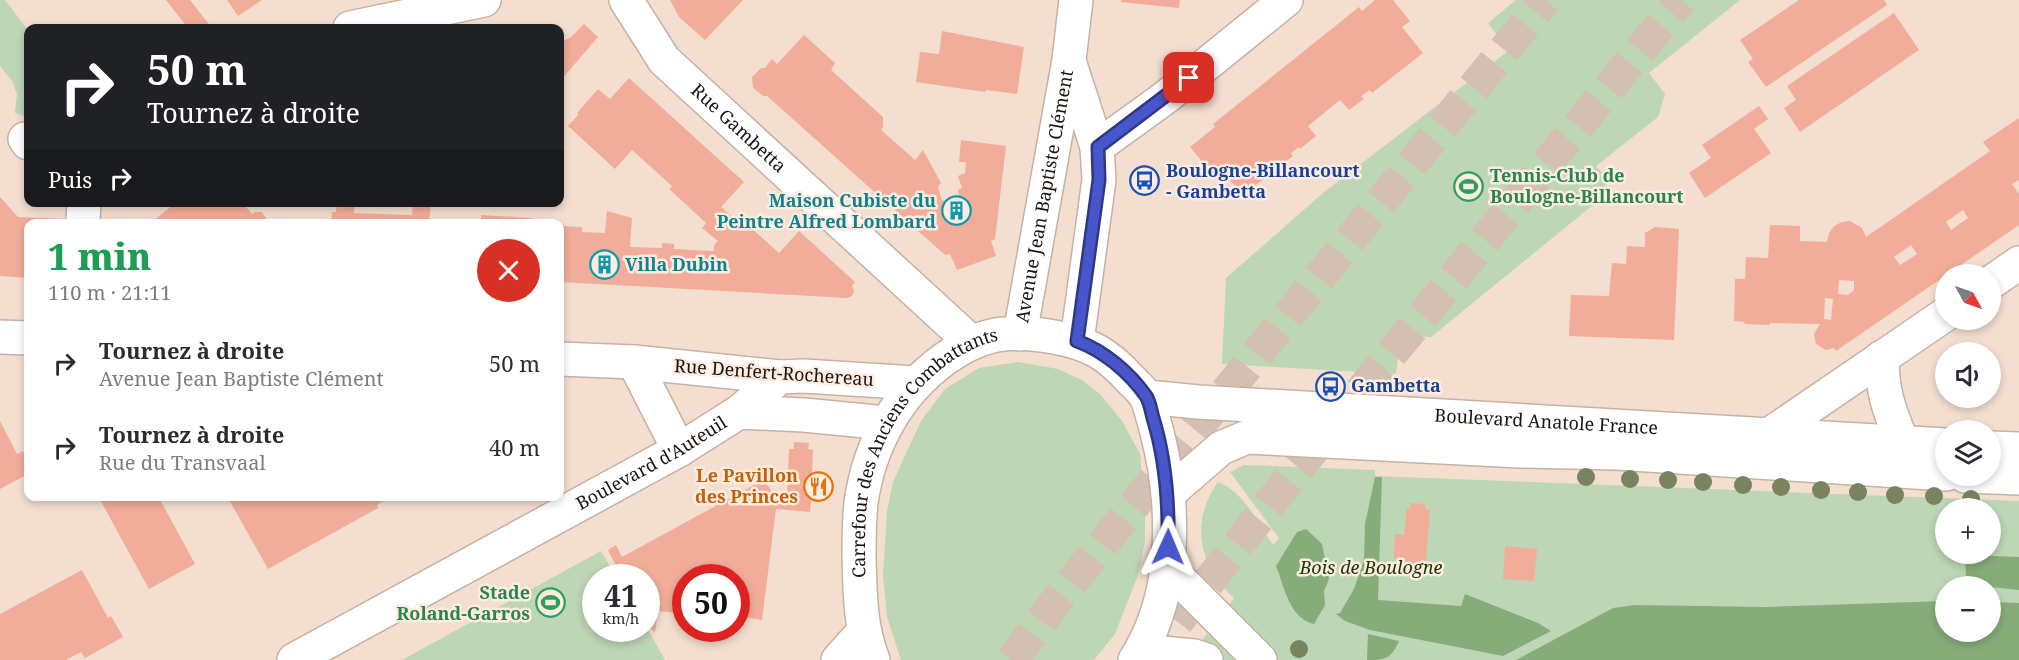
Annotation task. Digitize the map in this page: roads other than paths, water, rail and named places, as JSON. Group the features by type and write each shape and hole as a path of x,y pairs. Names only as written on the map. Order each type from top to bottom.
{"main road":[{"path":"369,24 484,0"},
{"name":"Rue Gambetta","path":"626,0 664,60 972,343"},
{"name":"Avenue Jean Baptiste Clément","path":"1020,334 1069,60 1076,0"},
{"path":"1098,147 1166,97 1286,0"},
{"name":"Avenue Jean Baptiste Clément","path":"1069,60 1098,147 1099,180 1077,341"},
{"path":"2001,275 2019,263"},
{"path":"1734,460 1935,321"},
{"name":"Carrefour des Anciens Combattants","path":"868,646 859,566 861,503 872,457 886,423 915,383 932,368 972,343 1004,334 1020,334 1046,335 1077,341 1095,349 1114,362 1147,397 1162,446 1168,494 1168,568 1158,612 1138,655"},
{"path":"0,337 24,338"},
{"path":"1882,357 1882,382 1888,408 1902,442"},
{"name":"Rue Denfert-Rochereau","path":"564,359 634,362 780,377 804,376 915,383"},
{"path":"634,362 679,450"},
{"name":"Boulevard d'Auteuil","path":"294,660 679,450 739,412 780,377"},
{"name":"Boulevard Anatole France","path":"1147,397 1198,402 1935,444"},
{"path":"739,412 804,415 886,423"},
{"name":"Boulevard Anatole France","path":"1168,494 1221,448 1247,437 1734,460 1935,473"},
{"path":"2001,448 2019,449"},
{"path":"2001,477 2019,478"},
{"path":"1168,568 1260,660"},
{"path":"838,660 868,646"},
{"path":"1138,655 1194,656 1206,660"}],"tunnel":[{"path":"1012,660 1061,595 1545,0"},
{"path":"1147,660 1298,468 1681,0"}],"place":[{"name":"Boulogne-Billancourt - Gambetta","path":"1145,181"},
{"name":"Tennis-Club de Boulogne-Billancourt","path":"1469,186"},
{"name":"Maison Cubiste du Peintre Alfred Lombard","path":"957,211"},
{"name":"Villa Dubin","path":"604,265"},
{"name":"Gambetta","path":"1330,386"},
{"name":"Le Pavillon des Princes","path":"819,486"},
{"name":"Stade Roland-Garros","path":"551,603"}],"park label":[{"name":"Bois de Boulogne","path":"1371,568"}]}
